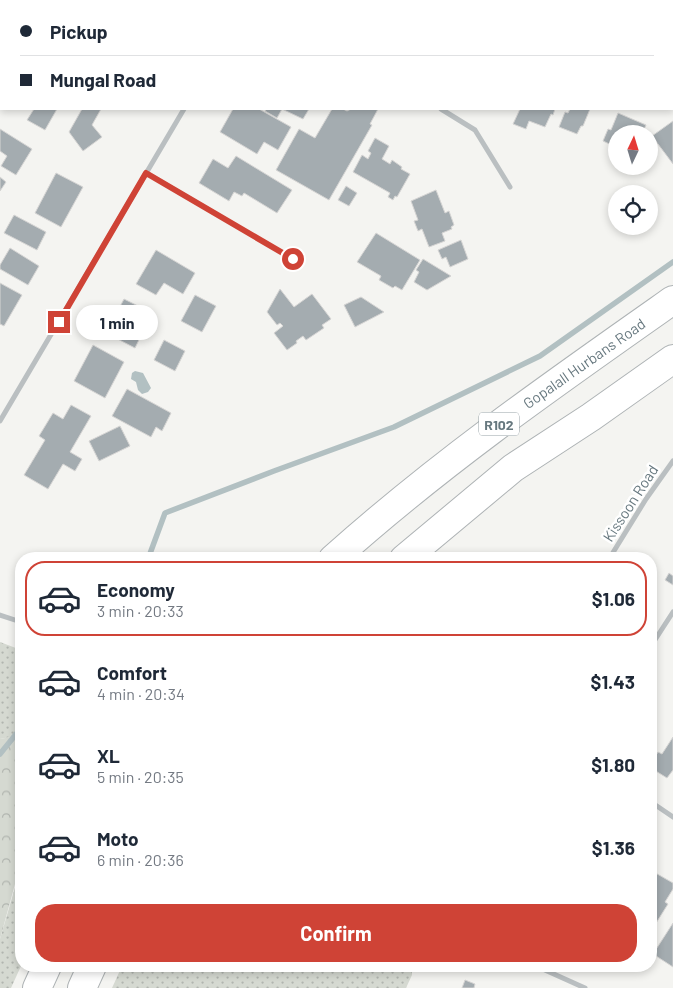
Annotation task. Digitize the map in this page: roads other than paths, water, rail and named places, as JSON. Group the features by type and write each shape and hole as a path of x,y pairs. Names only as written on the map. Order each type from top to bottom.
{"main road":[{"name":"Gopalall Hurbans Road","path":"341,552 468,446 673,300"},
{"path":"412,552 513,468 591,417 673,359"},
{"path":"440,552 513,468"},
{"path":"37,988 44,972"},
{"path":"82,988 89,972"}],"street":[{"path":"0,421 183,110"},
{"path":"443,110 475,130 510,187"},
{"name":"Kissoon Road","path":"613,552 673,460"},
{"path":"657,637 673,612"},
{"path":"0,614 15,620"},
{"path":"657,806 673,817"},
{"path":"549,972 585,988"}],"lane":[{"path":"146,173 293,259"}],"waterway":[{"path":"151,552 165,513 394,427 540,356 673,262"},
{"path":"0,754 15,735"}]}
